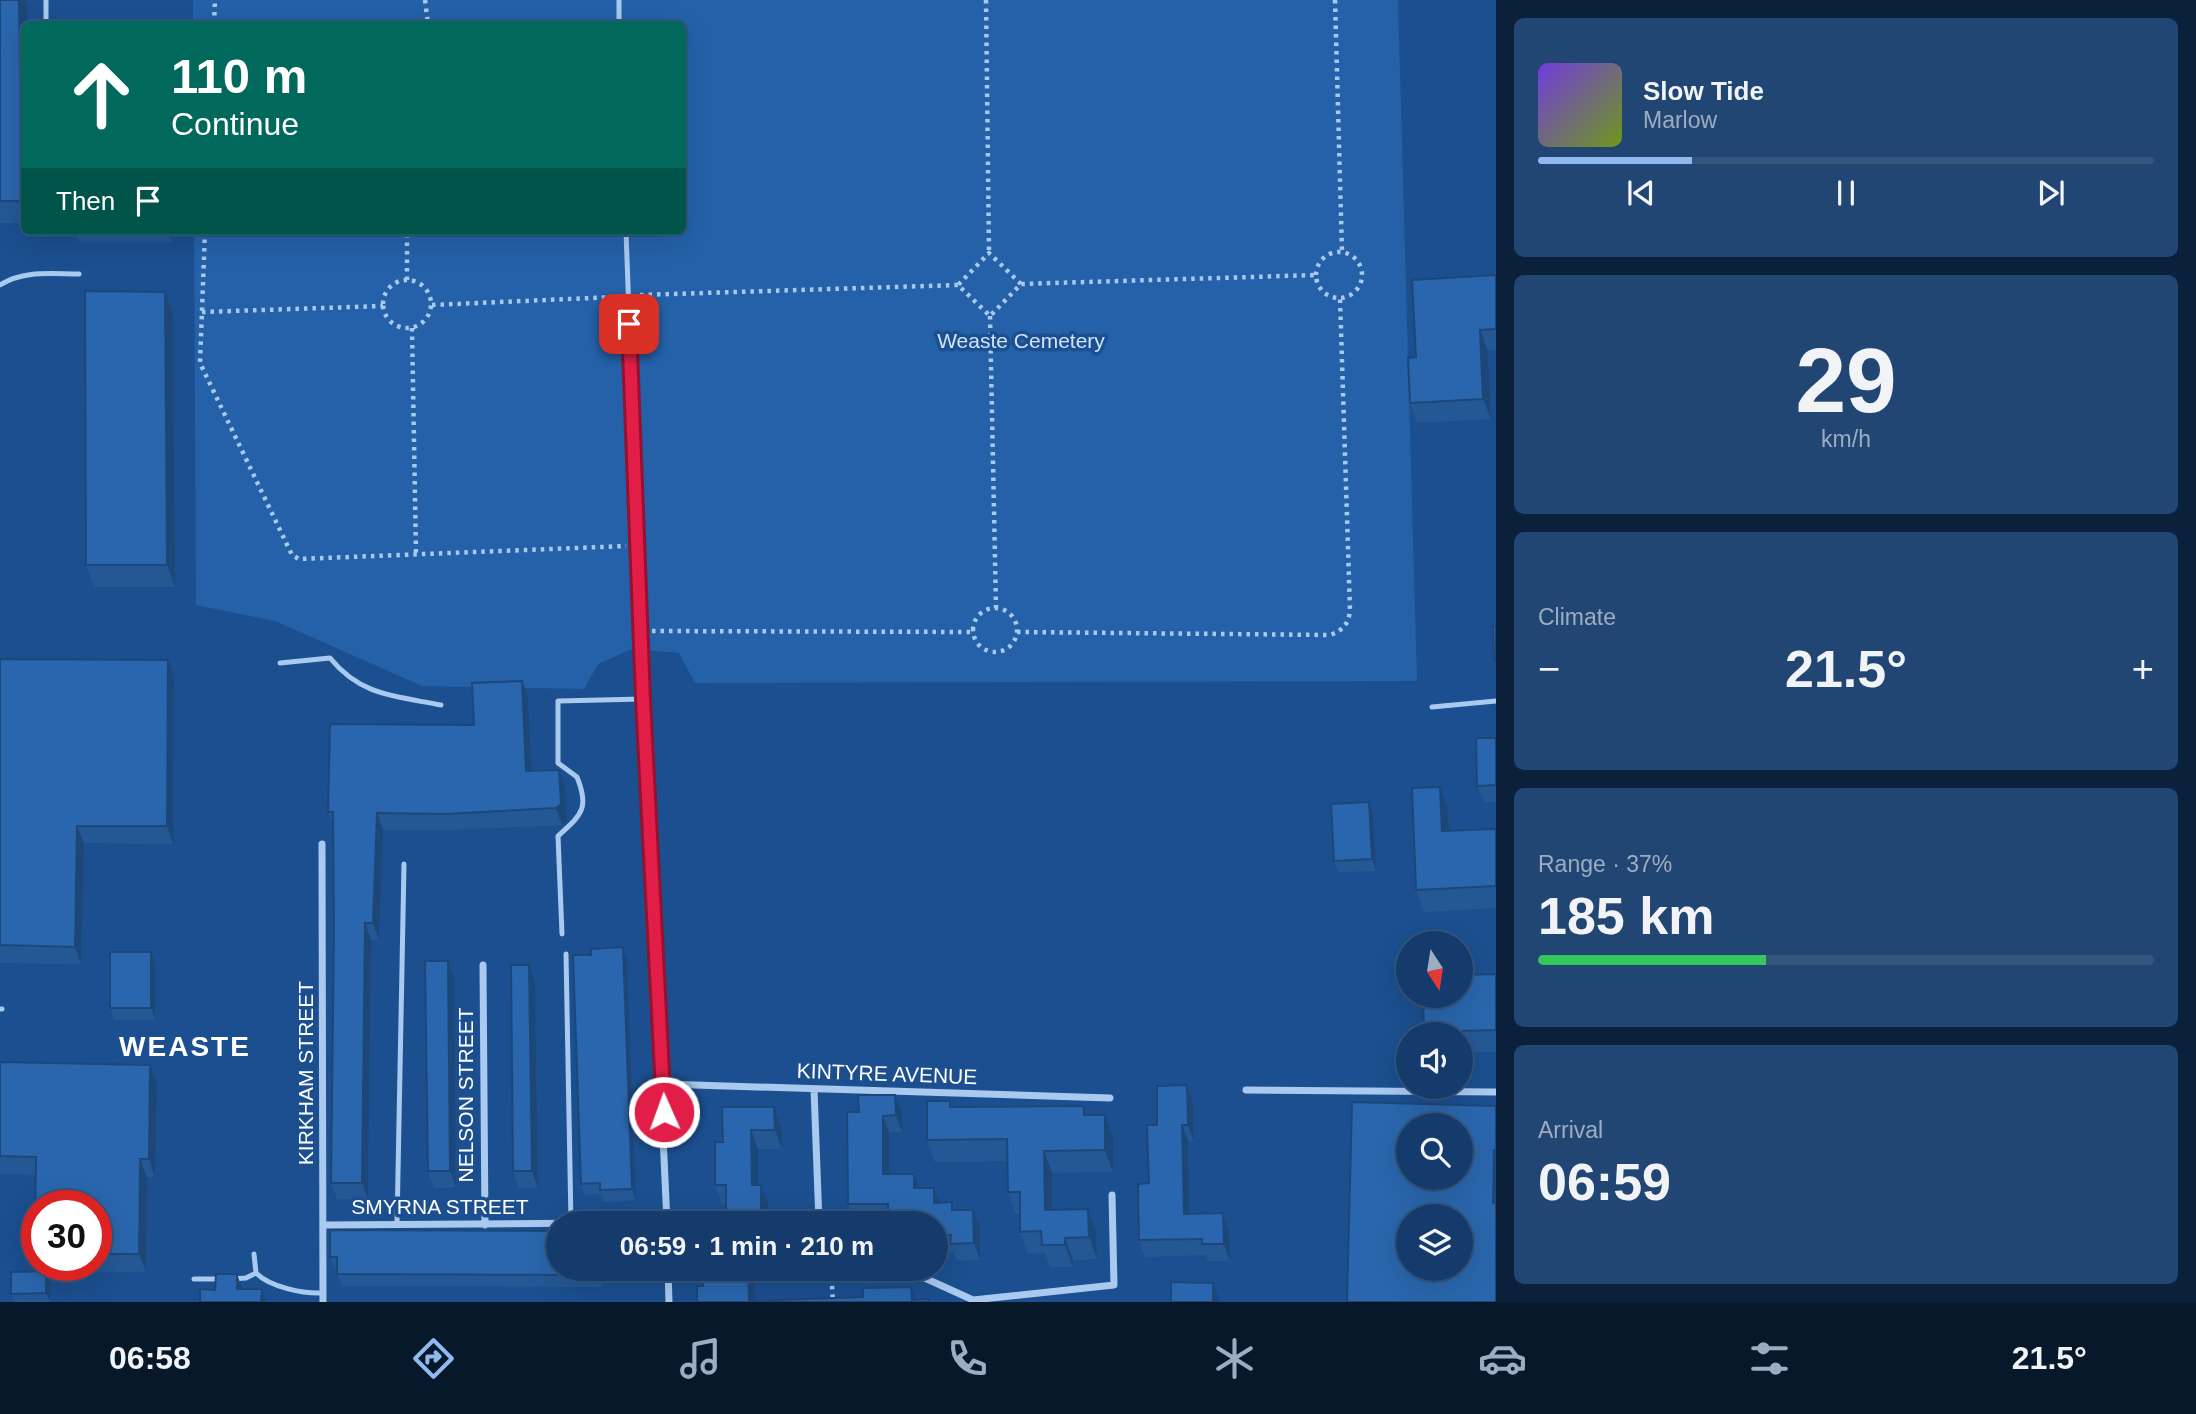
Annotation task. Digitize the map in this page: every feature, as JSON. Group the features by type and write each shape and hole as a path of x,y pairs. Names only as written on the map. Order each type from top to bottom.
{"street":[{"path":"643,699 663,1084 667,1211"},
{"name":"KIRKHAM STREET","path":"322,844 323,1302"},
{"name":"NELSON STREET","path":"483,965 485,1224"},
{"name":"KINTYRE AVENUE","path":"663,1084 1110,1098"},
{"path":"814,1089 819,1211"},
{"path":"1247,1090 1496,1092"},
{"path":"931,1281 973,1300 1114,1285 1112,1195"},
{"name":"SMYRNA STREET","path":"324,1225 546,1223"},
{"path":"668,1281 669,1302"}],"lane":[{"path":"46,0 46,21"},
{"path":"619,0 619,21"},
{"path":"562,934 558,836 578,818 584,807 577,777 558,763 558,701 643,699 626,235"},
{"path":"0,285 12,278 31,273 79,274"},
{"path":"280,663 330,658 347,679 365,690 441,705"},
{"path":"1432,707 1496,701"},
{"path":"397,1225 404,863"},
{"path":"566,954 571,1211"},
{"path":"254,1254 256,1273 262,1280 307,1293 323,1293"},
{"path":"194,1279 246,1278 256,1273"}],"path":[{"path":"214,21 215,0"},
{"path":"425,0 428,21"},
{"path":"432,305 958,285 989,253 986,0"},
{"path":"1335,0 1342,252"},
{"path":"205,235 201,363 292,555 299,559 637,545"},
{"path":"407,235 407,280"},
{"path":"1342,252 1356,258 1363,280 1354,293 1340,298 1321,289 1316,275 1317,267 1327,255 1342,252"},
{"path":"989,253 1021,284"},
{"path":"990,316 1021,284 1316,275"},
{"path":"407,280 415,281 428,290 432,305 426,320 412,328 396,326 385,314 383,306 387,291 392,285 407,280"},
{"path":"958,285 990,316 996,608"},
{"path":"1017,632 1330,635 1341,631 1348,621 1350,611 1340,298"},
{"path":"202,312 383,306"},
{"path":"412,328 416,554"},
{"path":"996,608 1014,618 1017,632 1011,645 999,652 979,645 973,632 977,618 989,609 996,608"},
{"path":"640,631 973,632"},
{"path":"832,1281 833,1302"}],"green space":[{"name":"Weaste Cemetery","path":"193,0 1398,0 1417,681 695,683 679,653 632,649 598,664 584,689 422,686 275,621 196,605 194,235 686,235 686,21 193,21"}],"building":[{"path":"0,0 19,0 21,201 0,201"},
{"path":"1496,275 1496,329 1480,330 1483,399 1410,403 1408,358 1416,357 1412,280"},
{"path":"85,291 165,292 167,565 86,565"},
{"path":"1493,626 1496,626 1496,661 1494,661"},
{"path":"0,659 168,660 167,826 77,826 75,947 0,945"},
{"path":"522,681 526,771 559,770 561,804 556,808 446,814 377,813 373,923 365,923 362,1183 331,1183 334,929 333,812 328,812 330,724 474,725 472,683"},
{"path":"1476,738 1496,738 1496,785 1477,786"},
{"path":"1440,787 1442,831 1496,829 1496,886 1416,890 1412,788"},
{"path":"1369,802 1372,859 1334,861 1331,804"},
{"path":"623,947 632,1189 600,1190 600,1183 581,1184 573,955 591,955 591,949"},
{"path":"110,952 151,952 151,1008 110,1008"},
{"path":"425,961 448,961 450,1171 428,1171"},
{"path":"511,965 529,965 532,1171 513,1171"},
{"path":"1496,974 1496,1030 1473,1031 1473,1022 1424,1022 1423,1008 1474,1008 1474,975"},
{"path":"0,1062 150,1065 149,1159 140,1159 139,1254 112,1254 112,1190 36,1190 36,1157 0,1156"},
{"path":"1187,1085 1188,1125 1182,1125 1184,1214 1223,1213 1224,1244 1202,1244 1202,1239 1139,1240 1138,1184 1149,1183 1147,1125 1157,1125 1157,1086"},
{"path":"858,1095 895,1095 896,1115 883,1116 883,1174 914,1174 914,1188 934,1188 934,1203 952,1202 952,1210 973,1210 974,1243 950,1244 948,1211 888,1211 888,1204 848,1204 847,1112 859,1112"},
{"path":"927,1101 950,1101 950,1107 1084,1106 1084,1115 1105,1115 1105,1150 1044,1151 1045,1210 1088,1209 1089,1237 1065,1238 1065,1245 1042,1245 1041,1231 1020,1232 1020,1192 1008,1192 1007,1139 927,1140"},
{"path":"1352,1102 1496,1106 1493,1203 1496,1203 1496,1302 1347,1302"},
{"path":"722,1107 774,1107 775,1130 751,1130 752,1185 761,1185 761,1211 726,1211 726,1185 715,1185 715,1142 723,1142"},
{"path":"330,1230 546,1231 546,1275 337,1274 337,1257 330,1257"},
{"path":"11,1272 21,1272 21,1281 46,1281 46,1293 11,1294"},
{"path":"216,1274 237,1274 237,1289 262,1289 261,1302 200,1302 200,1289 215,1290"},
{"path":"703,1281 748,1281 749,1301 863,1297 863,1288 911,1287 912,1300 929,1299 929,1302 697,1302 697,1286 703,1286"},
{"path":"1171,1282 1213,1283 1213,1302 1171,1302"}],"district":[{"name":"WEASTE","path":"185,1046"}],"route":[{"path":"629,324 643,699 664,1112"}]}
